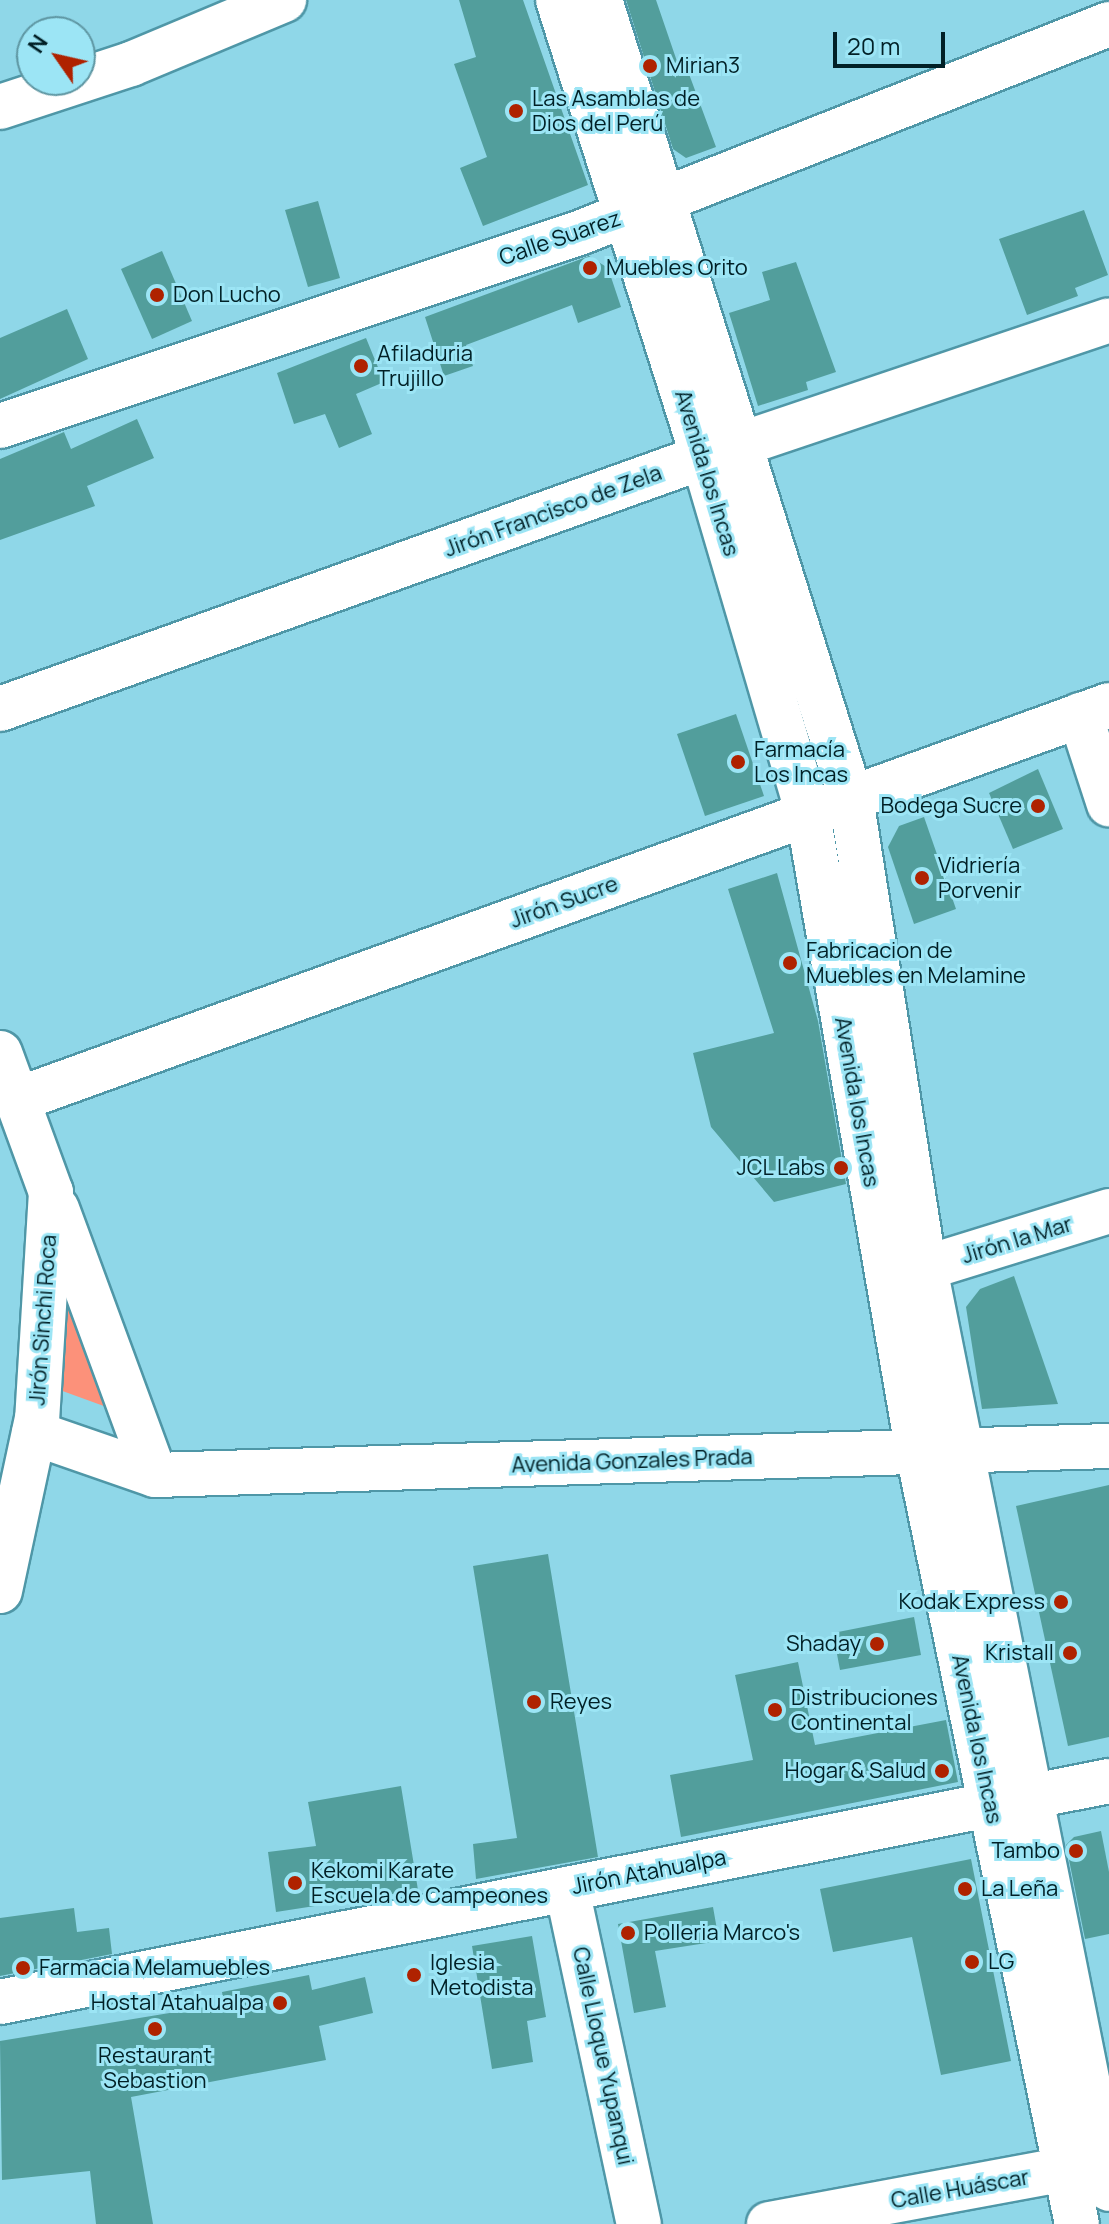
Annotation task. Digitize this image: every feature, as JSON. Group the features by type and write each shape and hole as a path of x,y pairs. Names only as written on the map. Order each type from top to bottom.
{"street":[{"path":"0,107 131,64 284,0"},
{"name":"Avenida los Incas","path":"558,0 644,207 721,452 851,798 925,1268 963,1453 1010,1800"},
{"name":"Avenida los Incas","path":"600,0 644,207"},
{"name":"Calle Suarez","path":"0,426 644,207 1109,24"},
{"name":"Jirón Francisco de Zela","path":"0,709 721,452 1109,320"},
{"name":"Avenida los Incas","path":"721,452 808,814 918,1453 1010,1800 1097,2171 1077,2224"},
{"path":"1095,710 1109,804"},
{"name":"Jirón Sucre","path":"19,1099 1095,710"},
{"name":"Jirón Sinchi Roca","path":"0,1053 51,1192 34,1433 0,1591"},
{"path":"51,1192 155,1475"},
{"name":"Jirón la Mar","path":"925,1268 1109,1211"},
{"name":"Avenida Gonzales Prada","path":"34,1433 155,1475 963,1453 1109,1446"},
{"name":"Jirón Atahualpa","path":"0,2002 1109,1781"},
{"name":"Calle Lloque Yupanqui","path":"567,1889 639,2224"},
{"name":"Calle Huáscar","path":"769,2224 1097,2171"}],"shaded area":[{"path":"70,1294 112,1409 57,1389"}],"building":[{"name":"Las Asamblas de Dios del Perú","path":"459,0 523,0 588,185 483,226 460,168 487,157 454,64 476,57"},
{"path":"626,0 656,0 682,76 689,74 716,147 686,158 673,149"},
{"path":"318,201 340,278 308,287 285,210"},
{"path":"1084,210 1108,275 1075,288 1078,296 1027,315 999,239"},
{"name":"Don Lucho","path":"162,251 192,321 152,339 121,269"},
{"path":"589,256 608,268 621,307 578,323 572,305 466,345 473,366 444,376 425,317"},
{"path":"796,262 836,372 806,382 808,390 758,406 729,313 770,300 762,272"},
{"path":"67,309 88,359 0,399 0,338"},
{"path":"366,338 384,382 356,394 372,434 339,448 325,414 294,424 277,373"},
{"path":"137,419 154,458 87,486 95,506 0,540 0,459 64,432 71,449"},
{"path":"736,714 764,796 705,816 677,734"},
{"path":"1038,769 1063,829 1013,849 989,793"},
{"name":"Vidriería Porvenir","path":"924,817 956,909 914,924 888,847 899,826"},
{"path":"777,873 818,1021 846,1184 774,1202 711,1127 693,1053 774,1033 728,889"},
{"path":"1014,1276 1058,1404 982,1409 966,1307 980,1289"},
{"path":"1109,1485 1109,1737 1068,1746 1016,1506"},
{"name":"Reyes","path":"548,1554 598,1857 476,1879 473,1844 517,1838 473,1566"},
{"name":"Shaday","path":"914,1617 921,1655 840,1670 833,1633"},
{"path":"798,1662 815,1745 946,1720 958,1782 681,1837 670,1775 753,1760 735,1675"},
{"path":"401,1786 418,1890 276,1912 268,1852 316,1846 308,1802"},
{"path":"1101,1831 1109,1872 1109,1934 1085,1939 1066,1845 1074,1837"},
{"path":"971,1859 1011,2061 941,2075 912,1937 833,1952 820,1889"},
{"path":"713,1907 719,1941 655,1951 666,2007 634,2013 618,1924"},
{"path":"74,1908 77,1932 109,1928 112,1954 0,1976 0,1918"},
{"path":"532,1936 546,2017 527,2021 533,2062 492,2069 472,1946"},
{"path":"309,1975 312,1990 365,1977 373,2013 319,2026 326,2060 131,2097 153,2224 96,2224 90,2171 2,2180 0,2041 224,2004 222,1992"}],"place":[{"name":"Mirian3","path":"650,66"},
{"name":"Las Asamblas de Dios del Perú","path":"516,111"},
{"name":"Muebles Orito","path":"590,268"},
{"name":"Don Lucho","path":"157,295"},
{"name":"Afiladuria Trujillo","path":"361,366"},
{"name":"Farmacía Los Incas","path":"738,762"},
{"name":"Bodega Sucre","path":"1038,806"},
{"name":"Vidriería Porvenir","path":"922,878"},
{"name":"Fabricacion de Muebles en Melamine","path":"790,963"},
{"name":"JCL Labs","path":"841,1168"},
{"name":"Kodak Express","path":"1061,1602"},
{"name":"Shaday","path":"877,1644"},
{"name":"Kristall","path":"1070,1653"},
{"name":"Reyes","path":"534,1702"},
{"name":"Distribuciones Continental","path":"775,1710"},
{"name":"Hogar & Salud","path":"942,1771"},
{"name":"Tambo","path":"1076,1851"},
{"name":"Kekomi Karate Escuela de Campeones","path":"295,1883"},
{"name":"La Leña","path":"965,1889"},
{"name":"Polleria Marco's","path":"628,1933"},
{"name":"LG","path":"972,1962"},
{"name":"Farmacia Melamuebles","path":"23,1968"},
{"name":"Iglesia Metodista","path":"414,1975"},
{"name":"Hostal Atahualpa","path":"280,2003"},
{"name":"Restaurant Sebastion","path":"155,2029"}]}
